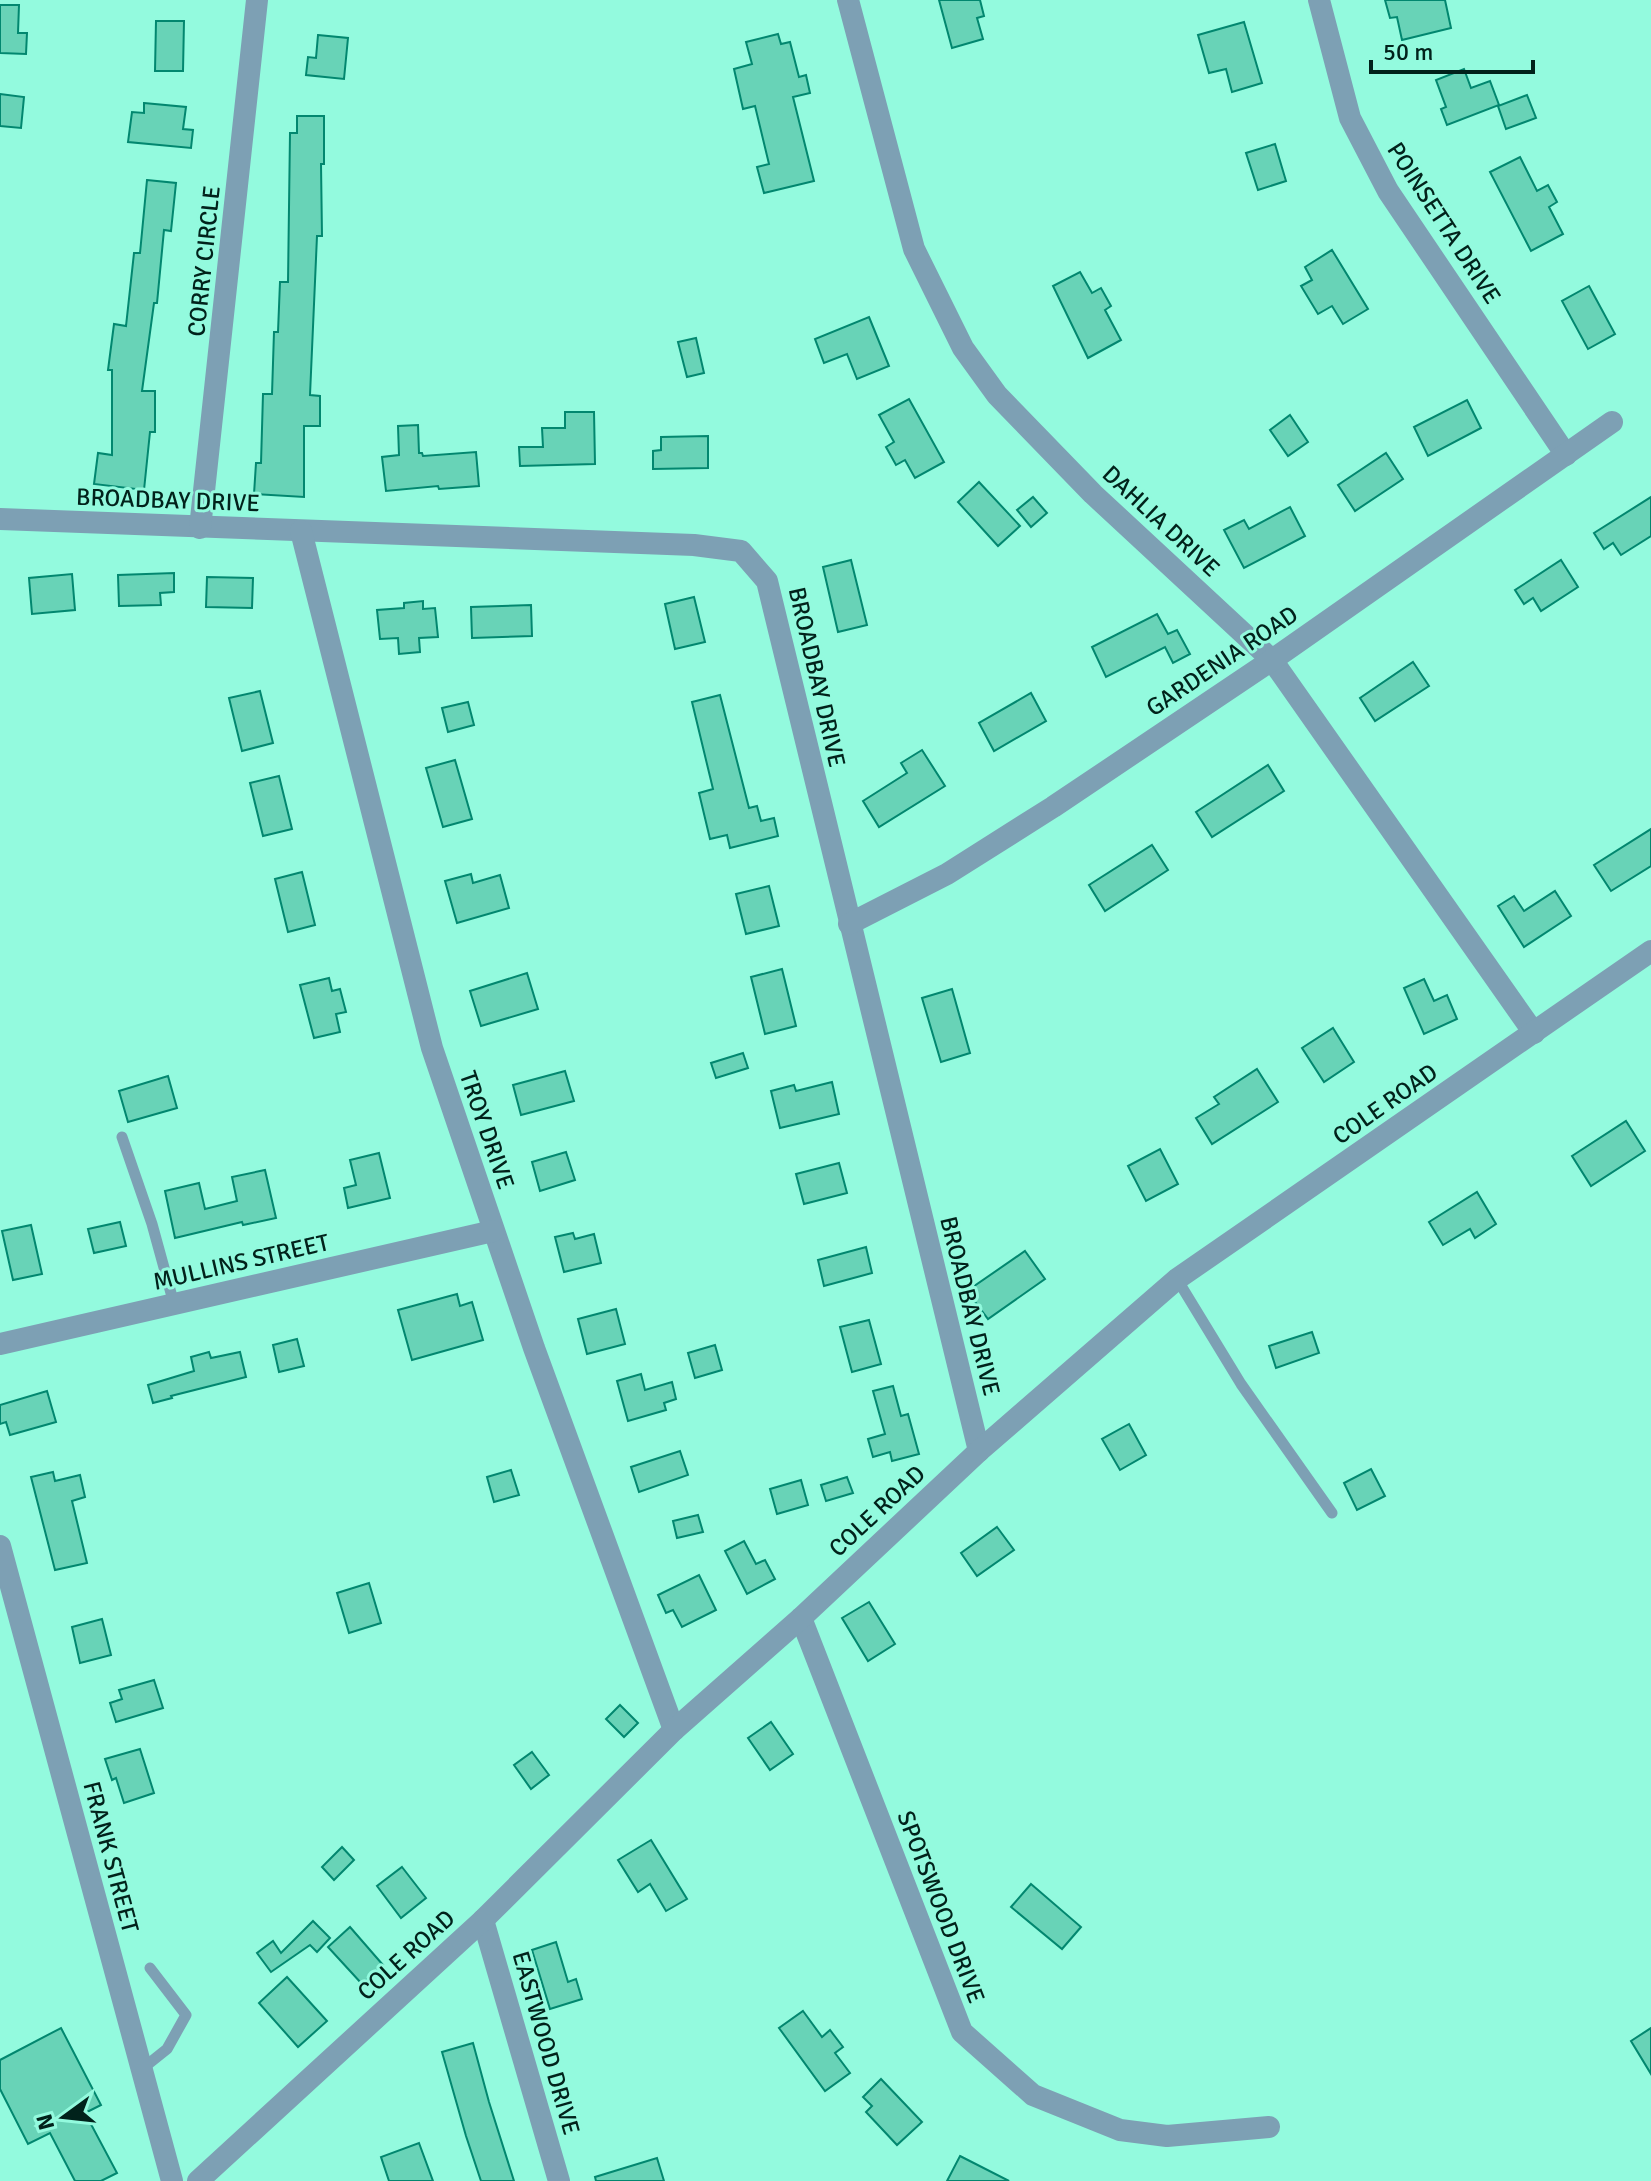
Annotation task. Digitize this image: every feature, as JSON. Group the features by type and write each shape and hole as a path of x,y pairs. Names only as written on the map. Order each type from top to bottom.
{"street":[{"name":"CORRY CIRCLE","path":"200,528 257,0"},
{"name":"DAHLIA DRIVE","path":"848,0 914,249 963,348 997,395 1093,494 1272,660 1534,1033"},
{"name":"POINSETTA DRIVE","path":"1319,0 1350,118 1388,191 1566,455"},
{"name":"GARDENIA ROAD","path":"849,924 947,874 1053,807 1272,660 1612,422"},
{"name":"BROADBAY DRIVE","path":"0,519 694,545 741,551 767,581 979,1451"},
{"name":"TROY DRIVE","path":"301,531 432,1048 493,1231 674,1730"},
{"name":"COLE ROAD","path":"198,2181 483,1920 674,1730 801,1618 979,1451 1177,1279 1651,951"},
{"name":"MULLINS STREET","path":"0,1344 493,1231"},
{"name":"FRANK STREET","path":"0,1546 172,2181"},
{"name":"SPOTSWOOD DRIVE","path":"801,1618 962,2032 1033,2095 1120,2130 1167,2136 1269,2127"},
{"name":"EASTWOOD DRIVE","path":"483,1920 559,2181"}],"lane":[{"path":"122,1137 152,1224 174,1304"},
{"path":"1177,1279 1241,1384 1332,1513"},
{"path":"142,2069 167,2049 186,2015 150,1968"}],"building":[{"path":"939,0 980,0 984,16 977,18 983,39 952,48"},
{"path":"1385,0 1445,0 1451,28 1402,40 1397,17 1390,18"},
{"path":"0,5 19,5 18,33 27,33 26,54 0,53"},
{"path":"156,21 184,21 183,71 155,71"},
{"path":"1244,22 1262,83 1232,92 1226,69 1209,73 1198,35"},
{"path":"778,34 781,44 790,42 799,77 806,75 810,93 793,97 814,181 764,193 757,167 769,164 755,106 743,109 734,69 752,64 746,42"},
{"path":"318,35 348,38 344,79 306,75 308,57 316,58"},
{"path":"1464,69 1471,88 1490,81 1499,105 1447,125 1441,109 1446,107 1436,80"},
{"path":"0,94 24,97 21,128 0,126"},
{"path":"1527,95 1536,118 1506,129 1498,106"},
{"path":"144,103 186,107 183,129 193,130 191,148 128,142 132,112 144,113"},
{"path":"297,116 324,116 322,236 317,236 310,395 320,396 320,426 304,426 304,497 254,494 256,463 261,463 263,394 272,394 274,332 278,332 280,282 288,282 290,133 297,133"},
{"path":"1275,144 1286,181 1258,190 1246,153"},
{"path":"1520,157 1537,191 1548,185 1557,202 1549,207 1563,234 1531,251 1490,172"},
{"path":"147,180 176,183 171,231 164,230 157,303 154,303 142,391 155,391 155,432 150,432 144,490 94,484 98,453 112,455 112,370 108,370 114,324 126,326 134,253 140,253"},
{"path":"1332,250 1368,309 1343,324 1332,306 1318,314 1301,286 1312,280 1305,267"},
{"path":"1080,272 1092,293 1101,288 1111,306 1105,310 1121,340 1088,358 1053,286"},
{"path":"1589,286 1615,334 1588,349 1562,301"},
{"path":"869,317 889,366 857,379 847,354 824,363 815,339"},
{"path":"696,338 704,373 687,377 678,342"},
{"path":"909,399 944,462 915,478 905,460 896,465 886,447 894,442 879,415"},
{"path":"1467,400 1481,428 1428,456 1414,427"},
{"path":"565,412 594,412 595,464 520,466 519,447 543,447 542,428 565,428"},
{"path":"1290,415 1308,442 1288,456 1270,430"},
{"path":"418,425 419,453 423,456 476,452 479,486 386,491 382,457 399,455 398,426"},
{"path":"708,436 708,468 653,469 653,451 661,450 661,437"},
{"path":"1386,453 1403,479 1355,511 1338,485"},
{"path":"979,482 1020,526 998,546 958,502"},
{"path":"1033,497 1047,513 1031,527 1017,510"},
{"path":"1651,497 1651,536 1621,555 1613,543 1604,549 1594,533"},
{"path":"1290,507 1305,536 1244,568 1224,530 1244,520 1249,529"},
{"path":"851,560 867,625 838,632 823,567"},
{"path":"1561,560 1578,587 1541,611 1533,598 1524,604 1515,590"},
{"path":"174,573 174,592 160,593 161,605 119,606 118,575"},
{"path":"72,574 75,610 32,614 29,578"},
{"path":"207,577 253,578 252,608 206,607"},
{"path":"694,597 705,642 675,649 665,604"},
{"path":"423,601 423,609 435,608 438,637 419,638 420,652 399,654 398,638 380,639 377,610 404,608 404,603"},
{"path":"531,605 532,636 472,638 471,607"},
{"path":"1157,614 1168,634 1177,630 1190,654 1173,663 1165,647 1106,677 1092,647"},
{"path":"1413,662 1429,686 1375,721 1360,698"},
{"path":"260,691 273,743 242,751 229,698"},
{"path":"1031,693 1046,721 994,751 979,723"},
{"path":"720,695 749,808 757,806 761,821 774,818 778,836 730,848 727,835 710,839 699,793 713,789 692,702"},
{"path":"468,702 474,725 448,732 442,708"},
{"path":"922,750 945,786 879,827 863,801 907,773 901,763"},
{"path":"455,760 472,819 443,827 426,768"},
{"path":"1268,765 1284,791 1212,837 1196,812"},
{"path":"279,776 292,829 263,836 250,783"},
{"path":"1651,829 1651,866 1611,891 1594,865"},
{"path":"1152,845 1168,870 1105,911 1089,885"},
{"path":"302,872 315,925 288,932 275,879"},
{"path":"471,874 473,883 500,875 509,908 457,923 445,881"},
{"path":"769,886 779,926 746,934 736,894"},
{"path":"1555,891 1571,916 1524,947 1498,906 1514,896 1524,911"},
{"path":"782,969 796,1026 765,1034 751,977"},
{"path":"527,973 538,1009 481,1026 470,991"},
{"path":"329,978 332,991 340,989 346,1012 336,1014 340,1032 314,1038 300,985"},
{"path":"1424,979 1434,1001 1447,995 1457,1019 1424,1034 1404,988"},
{"path":"952,989 970,1053 941,1062 922,998"},
{"path":"1333,1028 1354,1062 1324,1082 1302,1048"},
{"path":"743,1053 748,1068 716,1078 711,1063"},
{"path":"1257,1069 1278,1102 1212,1144 1196,1118 1219,1104 1214,1097"},
{"path":"565,1071 574,1101 521,1115 513,1085"},
{"path":"168,1076 177,1108 128,1122 119,1091"},
{"path":"832,1082 839,1114 780,1128 771,1091 794,1085 796,1091"},
{"path":"1626,1121 1645,1151 1591,1186 1572,1156"},
{"path":"1160,1149 1178,1184 1146,1201 1128,1166"},
{"path":"566,1152 575,1180 540,1191 532,1162"},
{"path":"379,1153 390,1198 348,1208 344,1188 356,1185 350,1160"},
{"path":"839,1163 847,1193 804,1204 796,1174"},
{"path":"265,1170 276,1218 243,1225 242,1222 175,1238 165,1191 199,1183 205,1209 237,1201 232,1177"},
{"path":"1477,1192 1496,1224 1475,1238 1470,1229 1443,1245 1429,1222"},
{"path":"120,1222 126,1246 94,1253 88,1229"},
{"path":"31,1225 42,1274 13,1280 2,1231"},
{"path":"573,1233 575,1239 594,1234 601,1263 564,1272 555,1237"},
{"path":"866,1247 872,1273 824,1286 818,1260"},
{"path":"1025,1251 1045,1279 988,1319 967,1291"},
{"path":"457,1294 460,1306 472,1302 483,1340 412,1360 398,1310"},
{"path":"616,1309 625,1344 587,1354 578,1319"},
{"path":"869,1320 881,1364 852,1372 840,1327"},
{"path":"1312,1332 1319,1353 1276,1368 1269,1346"},
{"path":"297,1339 304,1366 279,1372 273,1345"},
{"path":"715,1345 722,1370 695,1378 688,1353"},
{"path":"209,1352 211,1358 240,1352 246,1377 153,1403 148,1385 194,1371 191,1357"},
{"path":"641,1374 645,1390 672,1382 676,1399 664,1403 666,1410 628,1421 617,1381"},
{"path":"893,1386 901,1416 908,1414 919,1454 892,1461 890,1452 873,1457 868,1439 885,1434 873,1391"},
{"path":"47,1391 56,1422 10,1435 6,1422 0,1424 0,1405"},
{"path":"1129,1424 1146,1455 1120,1470 1102,1439"},
{"path":"680,1451 688,1475 639,1492 631,1467"},
{"path":"1371,1469 1385,1496 1357,1510 1344,1483"},
{"path":"511,1470 519,1495 494,1502 487,1477"},
{"path":"53,1472 55,1481 80,1475 85,1497 72,1501 87,1563 55,1570 31,1477"},
{"path":"847,1477 853,1493 826,1501 821,1485"},
{"path":"801,1480 808,1505 777,1514 770,1489"},
{"path":"698,1515 703,1532 677,1538 673,1521"},
{"path":"997,1527 1014,1550 977,1576 961,1553"},
{"path":"744,1541 756,1564 765,1560 775,1579 747,1594 725,1551"},
{"path":"699,1575 716,1610 682,1627 673,1610 666,1613 658,1595"},
{"path":"369,1583 381,1623 349,1633 337,1593"},
{"path":"869,1602 895,1644 868,1661 842,1618"},
{"path":"102,1619 111,1655 80,1663 72,1627"},
{"path":"154,1680 163,1708 116,1722 110,1703 122,1699 119,1690"},
{"path":"620,1705 638,1723 624,1737 606,1719"},
{"path":"771,1722 793,1754 770,1770 748,1738"},
{"path":"140,1749 154,1793 124,1803 116,1778 112,1780 105,1759"},
{"path":"532,1752 549,1775 531,1789 514,1765"},
{"path":"651,1840 687,1899 666,1911 650,1884 638,1892 618,1860"},
{"path":"342,1847 354,1860 334,1880 322,1867"},
{"path":"402,1867 426,1898 401,1918 377,1886"},
{"path":"1031,1884 1081,1927 1062,1949 1011,1907"},
{"path":"313,1921 330,1938 317,1952 310,1945 271,1972 257,1953 273,1941 281,1953"},
{"path":"350,1927 383,1965 362,1984 328,1947"},
{"path":"556,1942 568,1982 576,1979 582,1999 550,2009 532,1950"},
{"path":"287,1977 327,2021 298,2047 259,2003"},
{"path":"803,2011 822,2037 830,2030 843,2047 835,2053 850,2073 825,2091 779,2028"},
{"path":"61,2028 101,2105 85,2113 117,2173 101,2181 75,2181 50,2133 28,2144 0,2089 0,2060"},
{"path":"1651,2028 1651,2074 1631,2041"},
{"path":"473,2043 514,2181 481,2181 466,2136 442,2052"},
{"path":"881,2079 922,2122 897,2145 866,2112 872,2106 863,2097"},
{"path":"419,2143 433,2181 389,2181 381,2157"},
{"path":"960,2156 1009,2181 947,2181"},
{"path":"657,2158 664,2181 596,2181 595,2177"}]}
